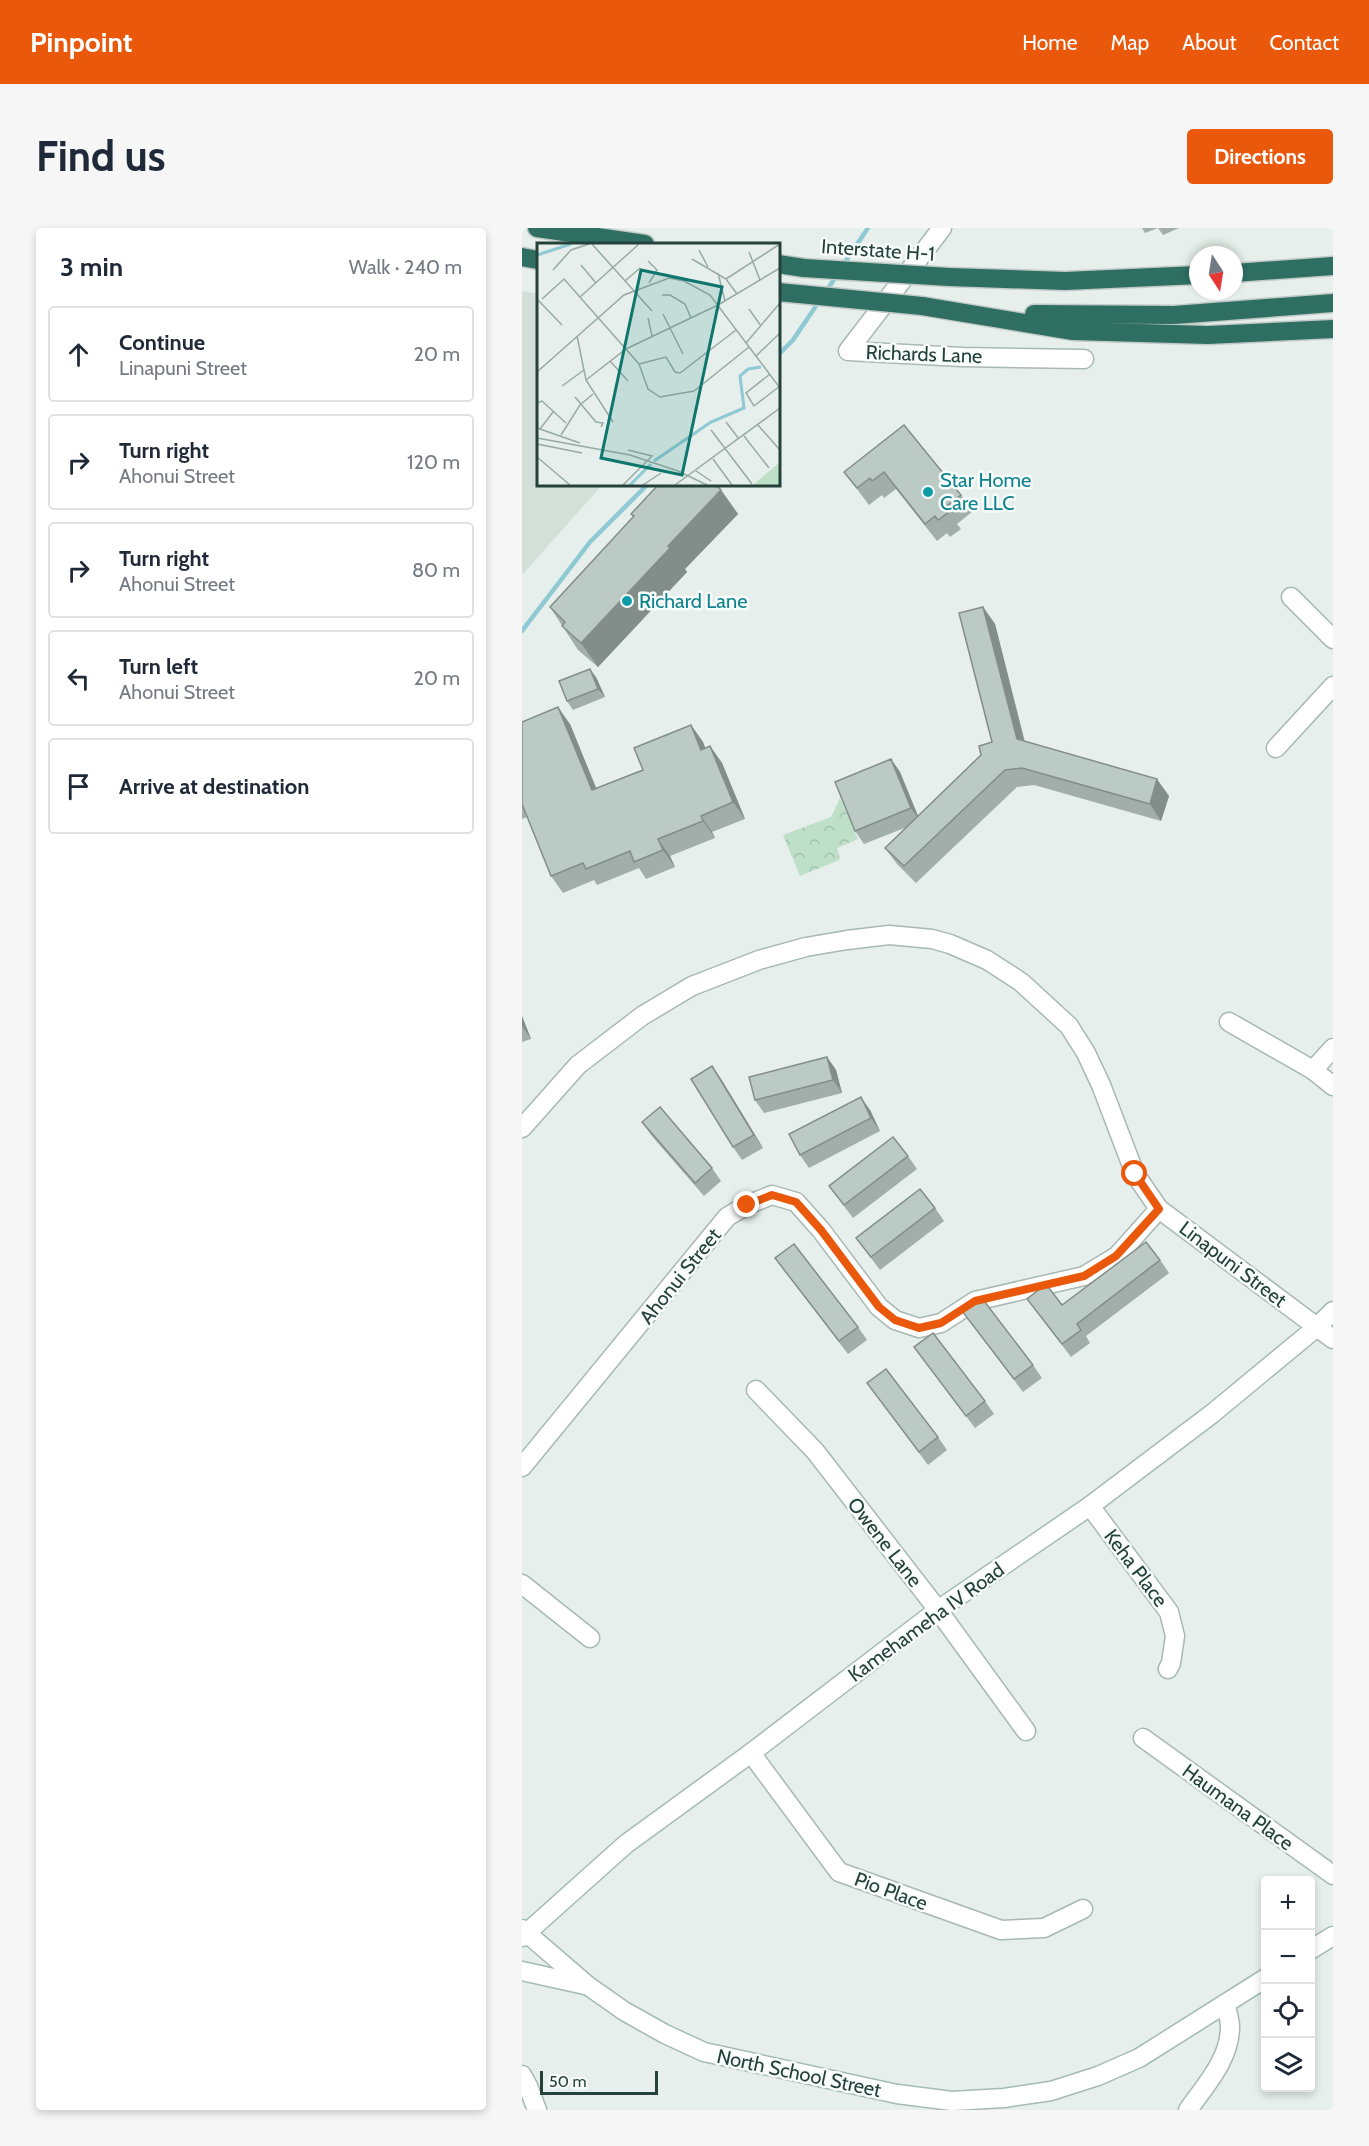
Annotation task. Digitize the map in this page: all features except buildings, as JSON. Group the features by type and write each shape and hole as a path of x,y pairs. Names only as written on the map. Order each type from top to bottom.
{"highway":[{"path":"537,228 638,243"},
{"path":"522,257 537,260"},
{"name":"Interstate H-1","path":"780,264 804,268 949,277 1065,281 1189,275"},
{"path":"1243,272 1333,266"},
{"path":"780,292 1058,316 1162,315 1333,303"},
{"path":"922,306 1073,331 1208,335 1333,329"}],"street":[{"name":"Richards Lane","path":"942,228 848,351 962,357 1084,358"},
{"path":"1291,597 1333,639"},
{"path":"1276,748 1333,686"},
{"name":"Linapuni Street","path":"522,1128 578,1065 642,1016 692,986 759,960 806,947 847,939 889,935 932,939 987,960 1021,982 1069,1026 1086,1053 1101,1085 1135,1174 1159,1209 1333,1339"},
{"path":"1229,1022 1313,1070 1333,1086"},
{"path":"1313,1070 1333,1048"},
{"name":"Ahonui Street","path":"522,1467 728,1217 747,1205 772,1195 796,1202 821,1230 879,1307 895,1320 919,1328 941,1323 975,1301 1084,1276 1116,1256 1159,1209"},
{"name":"Kamehameha IV Road","path":"523,1933 626,1844 751,1753 938,1610 1090,1506 1213,1413 1317,1327 1333,1311"},
{"name":"Owene Lane","path":"756,1390 815,1451 938,1610 1026,1731"},
{"name":"Keha Place","path":"1090,1506 1169,1612 1175,1636 1168,1669"},
{"path":"522,1584 590,1638"},
{"name":"Haumana Place","path":"1143,1738 1333,1875"},
{"name":"Pio Place","path":"751,1753 839,1872 1001,1930 1044,1928 1083,1909"},
{"name":"North School Street","path":"523,1933 587,1985 624,2011 704,2052 897,2094 952,2101 1004,2104 1098,2076 1139,2058 1261,1981"},
{"path":"1315,1947 1333,1936"},
{"path":"522,1971 587,1985"},
{"path":"1188,2110 1220,2065 1225,2052 1230,2025 1225,2004"},
{"path":"522,2075 537,2110"}],"shaded area":[{"path":"522,291 537,294 537,486 601,486 522,575"}],"green space":[{"path":"840,798 858,839 837,848 839,860 800,876 783,835 831,817"}],"waterway":[{"path":"843,265 868,228"},
{"path":"825,293 837,275"},
{"path":"780,353 793,340 820,300"},
{"path":"522,631 590,542 646,486"}],"place":[{"name":"Star Home Care LLC","path":"928,492"},
{"name":"Richard Lane","path":"627,601"}],"route":[{"path":"747,1205 772,1195 796,1202 821,1230 879,1307 895,1320 919,1328 941,1323 975,1301 1084,1276 1116,1256 1159,1209 1135,1174"}]}
